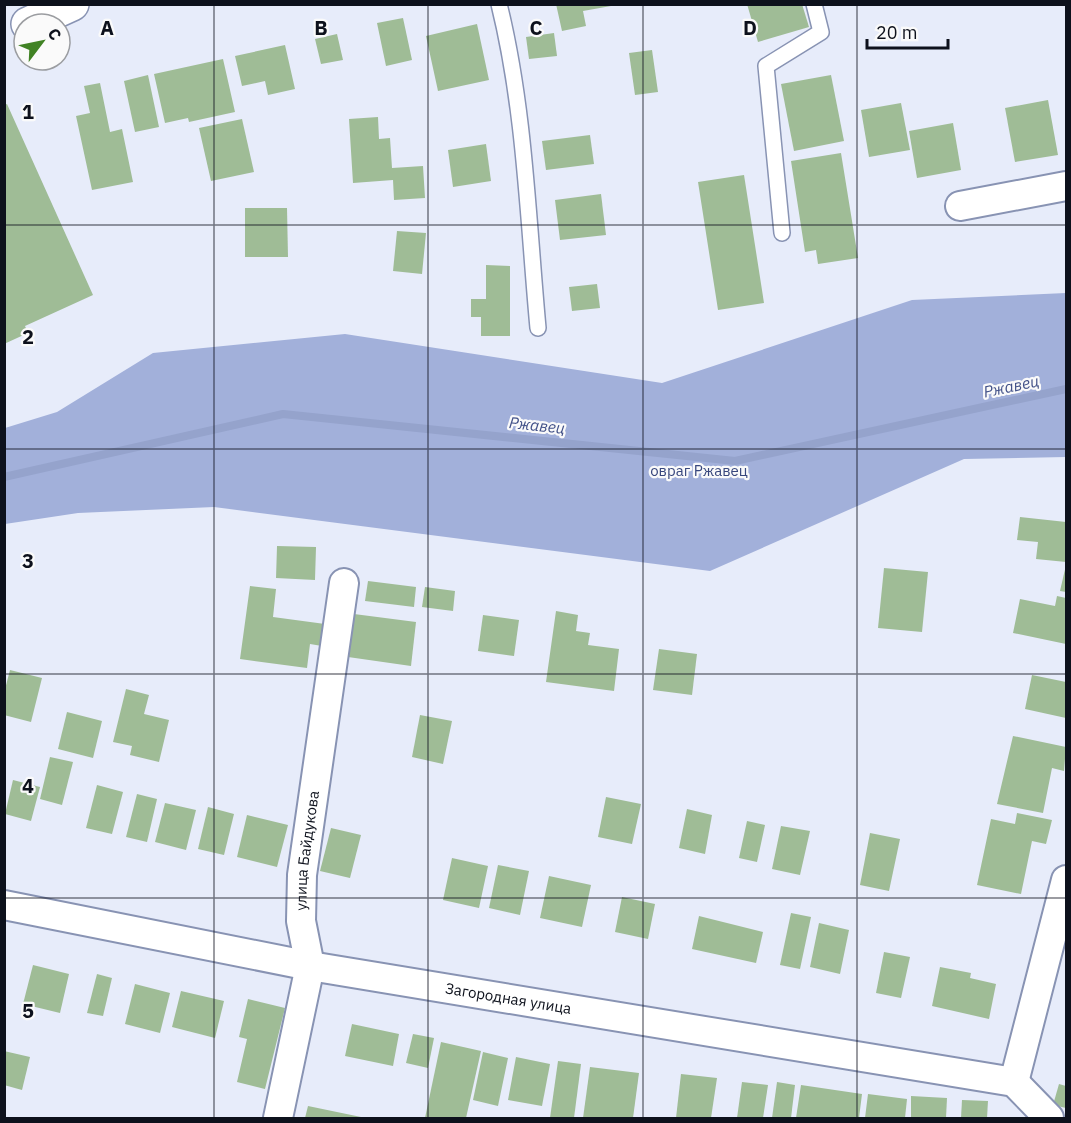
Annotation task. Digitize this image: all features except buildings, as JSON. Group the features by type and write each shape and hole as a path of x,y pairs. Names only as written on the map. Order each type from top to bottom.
{"street":[{"path":"54,12 72,4"},
{"path":"960,206 1066,186"},
{"name":"улица Байдукова","path":"278,1119 310,966 301,921 302,875 344,583"},
{"path":"1049,1119 1014,1082 1066,880"},
{"name":"Загородная улица","path":"4,905 310,966 1014,1082"}],"lane":[{"path":"499,4 505,28 518,118 532,238 538,328"},
{"path":"782,233 766,66 821,32 814,4"}],"green space":[{"name":"овраг Ржавец","path":"1066,293 1066,457 964,459 710,571 214,507 78,513 5,524 5,428 57,412 153,353 345,334 662,383 912,300"}],"waterway":[{"name":"Ржавец","path":"4,477 283,414 735,461 1066,389"}]}
